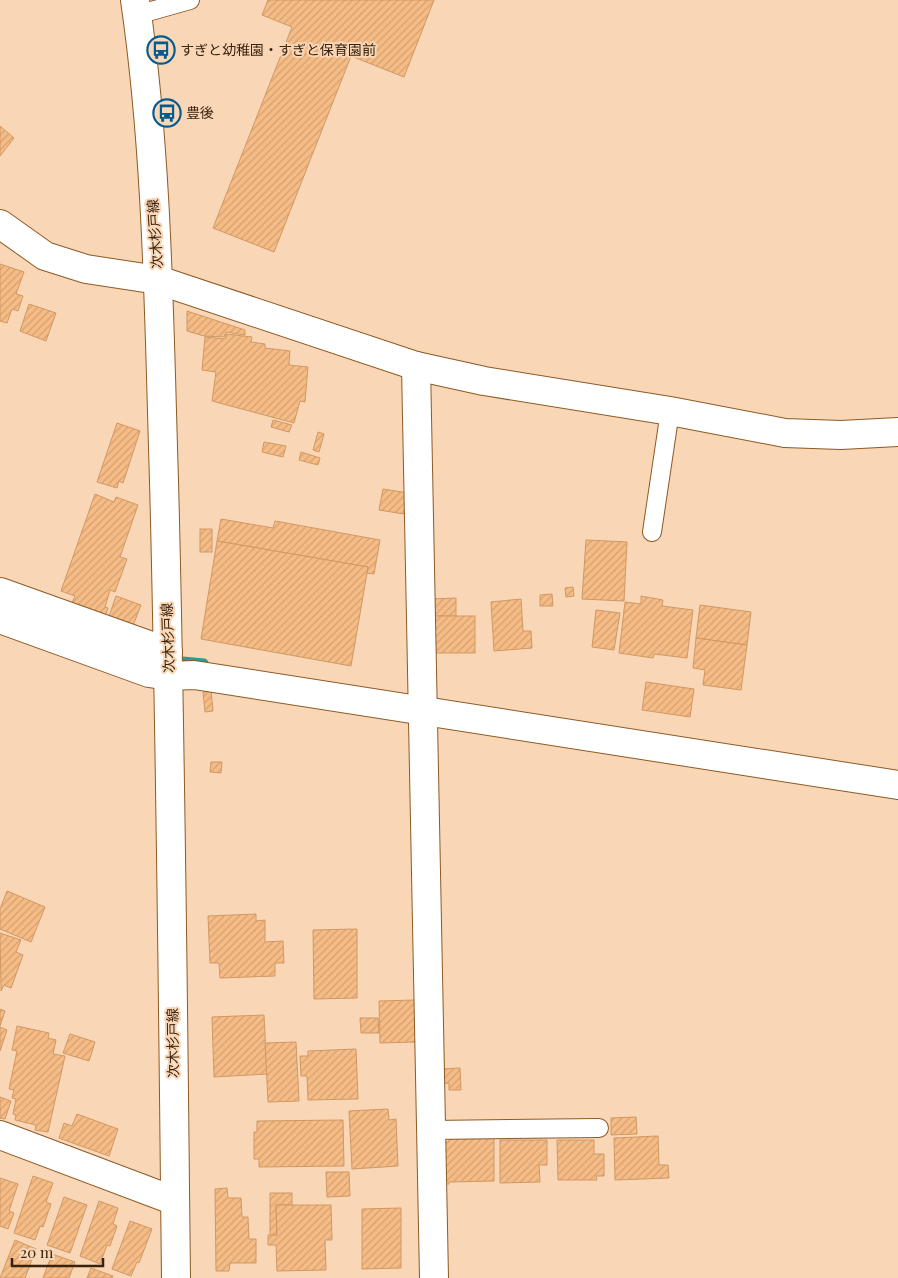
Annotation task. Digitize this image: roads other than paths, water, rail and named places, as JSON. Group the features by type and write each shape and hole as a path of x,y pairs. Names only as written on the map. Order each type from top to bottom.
{"street":[{"name":"次木杉戸線","path":"136,7 148,113 158,280 169,664 176,1278"},
{"path":"0,224 45,256 86,269 158,280 416,366 484,380 670,411 785,433 898,432"},
{"path":"416,366 434,1278"},
{"path":"0,592 194,675 898,785"},
{"path":"0,619 149,673 169,664"},
{"path":"0,1135 175,1201"}],"lane":[{"path":"136,7 190,0"},
{"path":"652,532 670,411"},
{"path":"432,1130 599,1128"}],"waterway":[{"path":"172,660 204,663"}],"place":[{"name":"すぎと幼稚園・すぎと保育園前","path":"161,50"},
{"name":"豊後","path":"167,113"}]}
